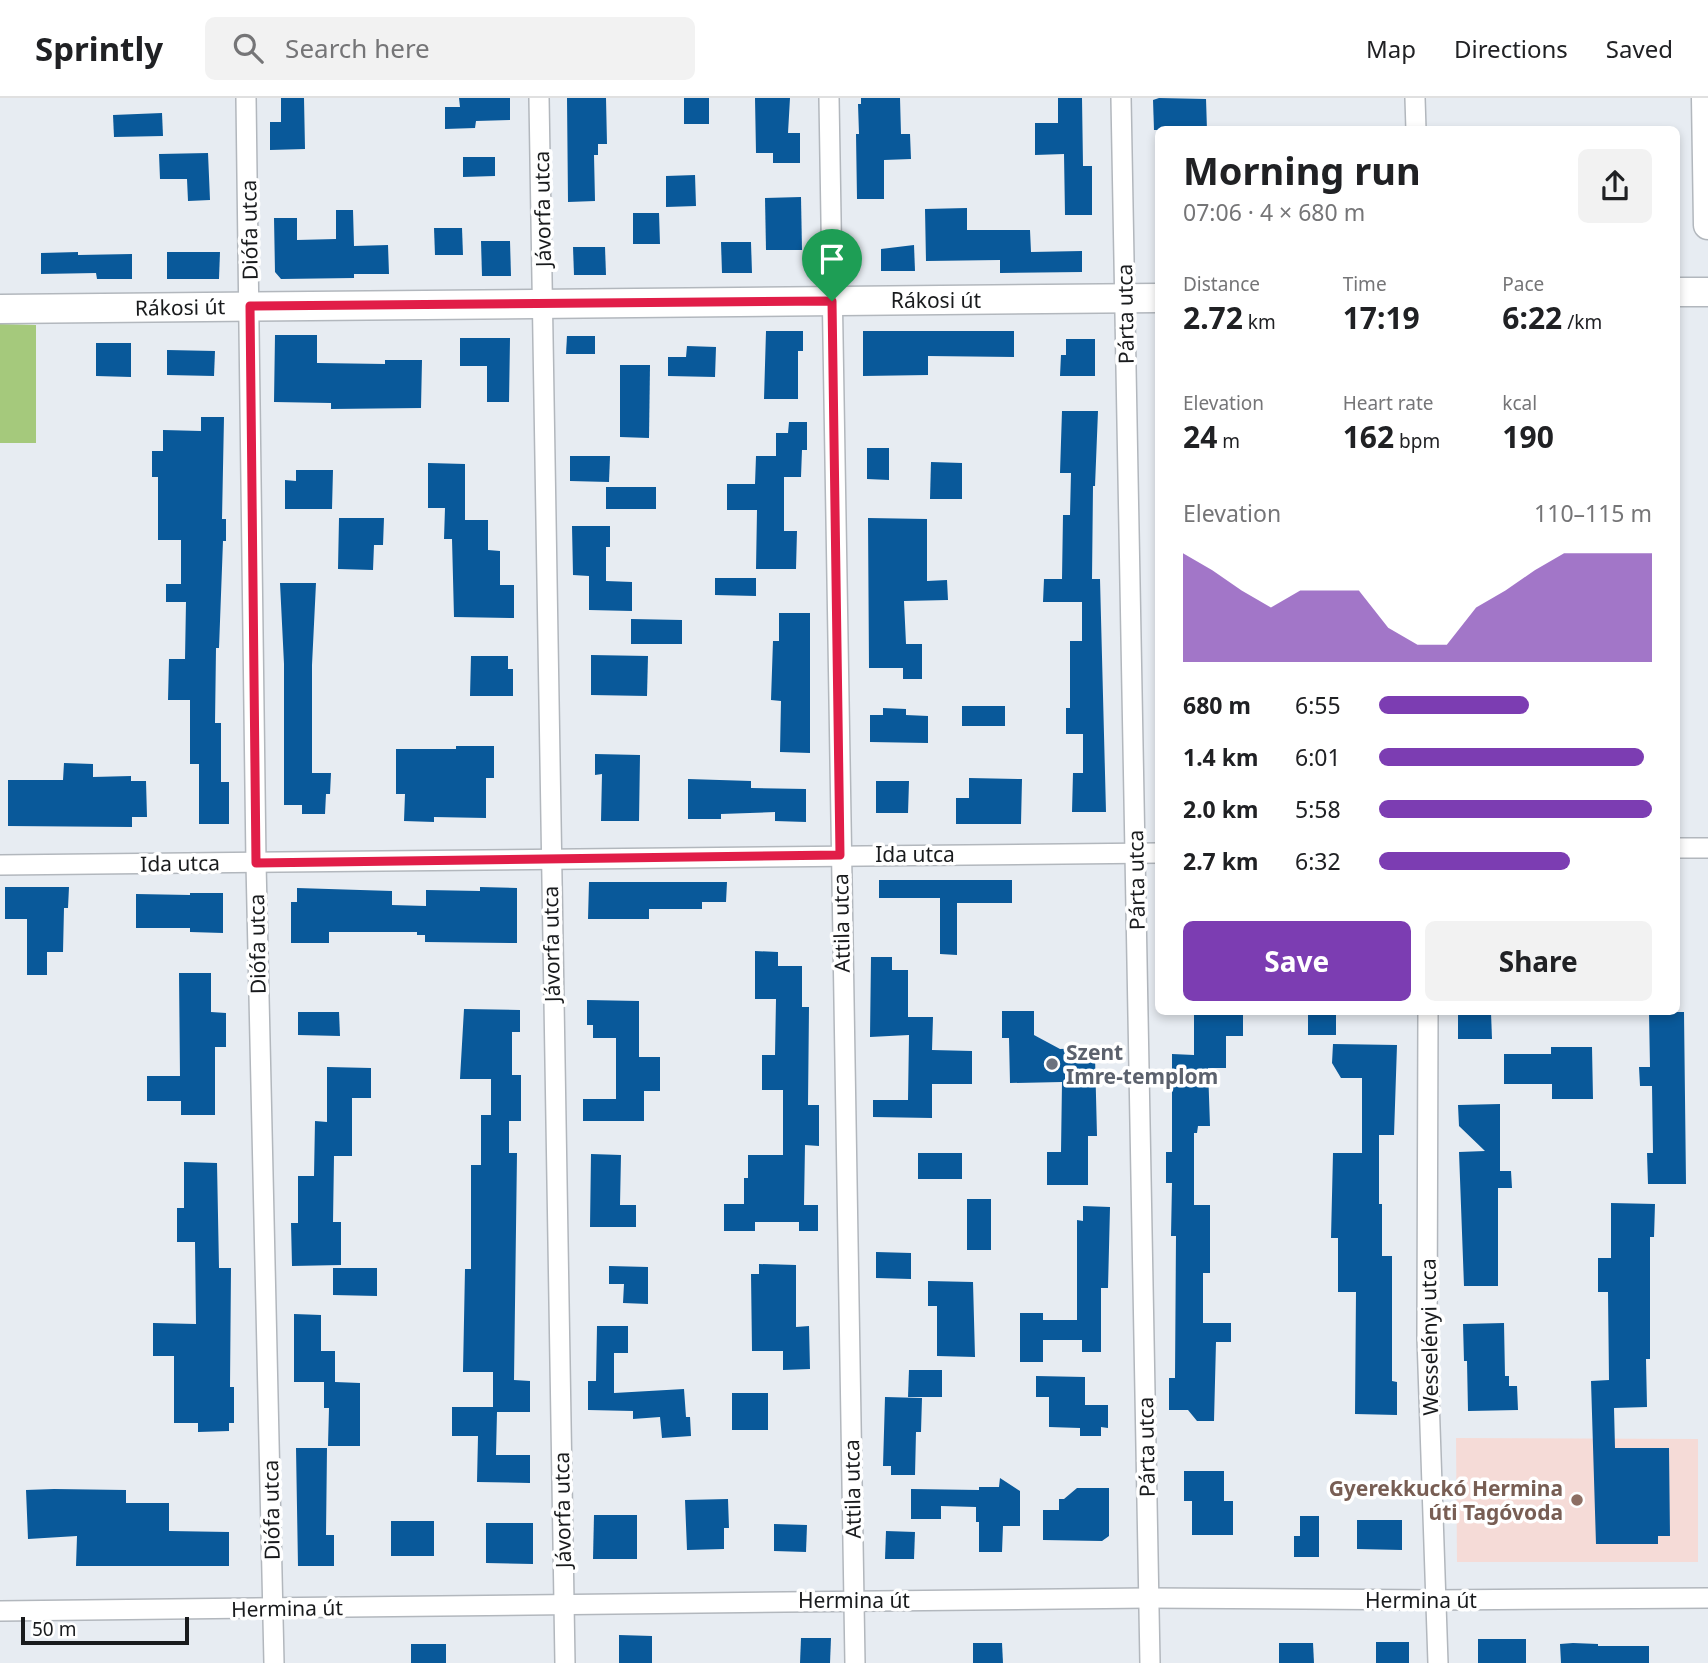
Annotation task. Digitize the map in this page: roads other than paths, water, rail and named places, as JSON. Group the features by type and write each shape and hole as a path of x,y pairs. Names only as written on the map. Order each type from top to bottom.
{"main road":[{"path":"1706,98 1708,225"},
{"path":"1680,292 1708,292"},
{"name":"Rákosi út","path":"0,309 1155,298"}],"street":[{"name":"Diófa utca","path":"246,98 256,863 274,1663"},
{"name":"Jávorfa utca","path":"540,98 550,860 565,1663"},
{"name":"Attila utca","path":"829,98 856,1663"},
{"name":"Párta utca","path":"1121,98 1150,1663"},
{"path":"1415,98 1416,126"},
{"path":"1680,848 1708,848"},
{"name":"Ida utca","path":"0,865 1155,853"},
{"name":"Wesselényi utca","path":"1428,1015 1427,1338 1438,1663"},
{"name":"Hermina út","path":"0,1611 273,1609 564,1602 1708,1598"}],"place":[{"name":"Szent Imre-templom","path":"1052,1064"},
{"name":"Gyerekkuckó Hermina úti Tagóvoda","path":"1577,1500"}]}
